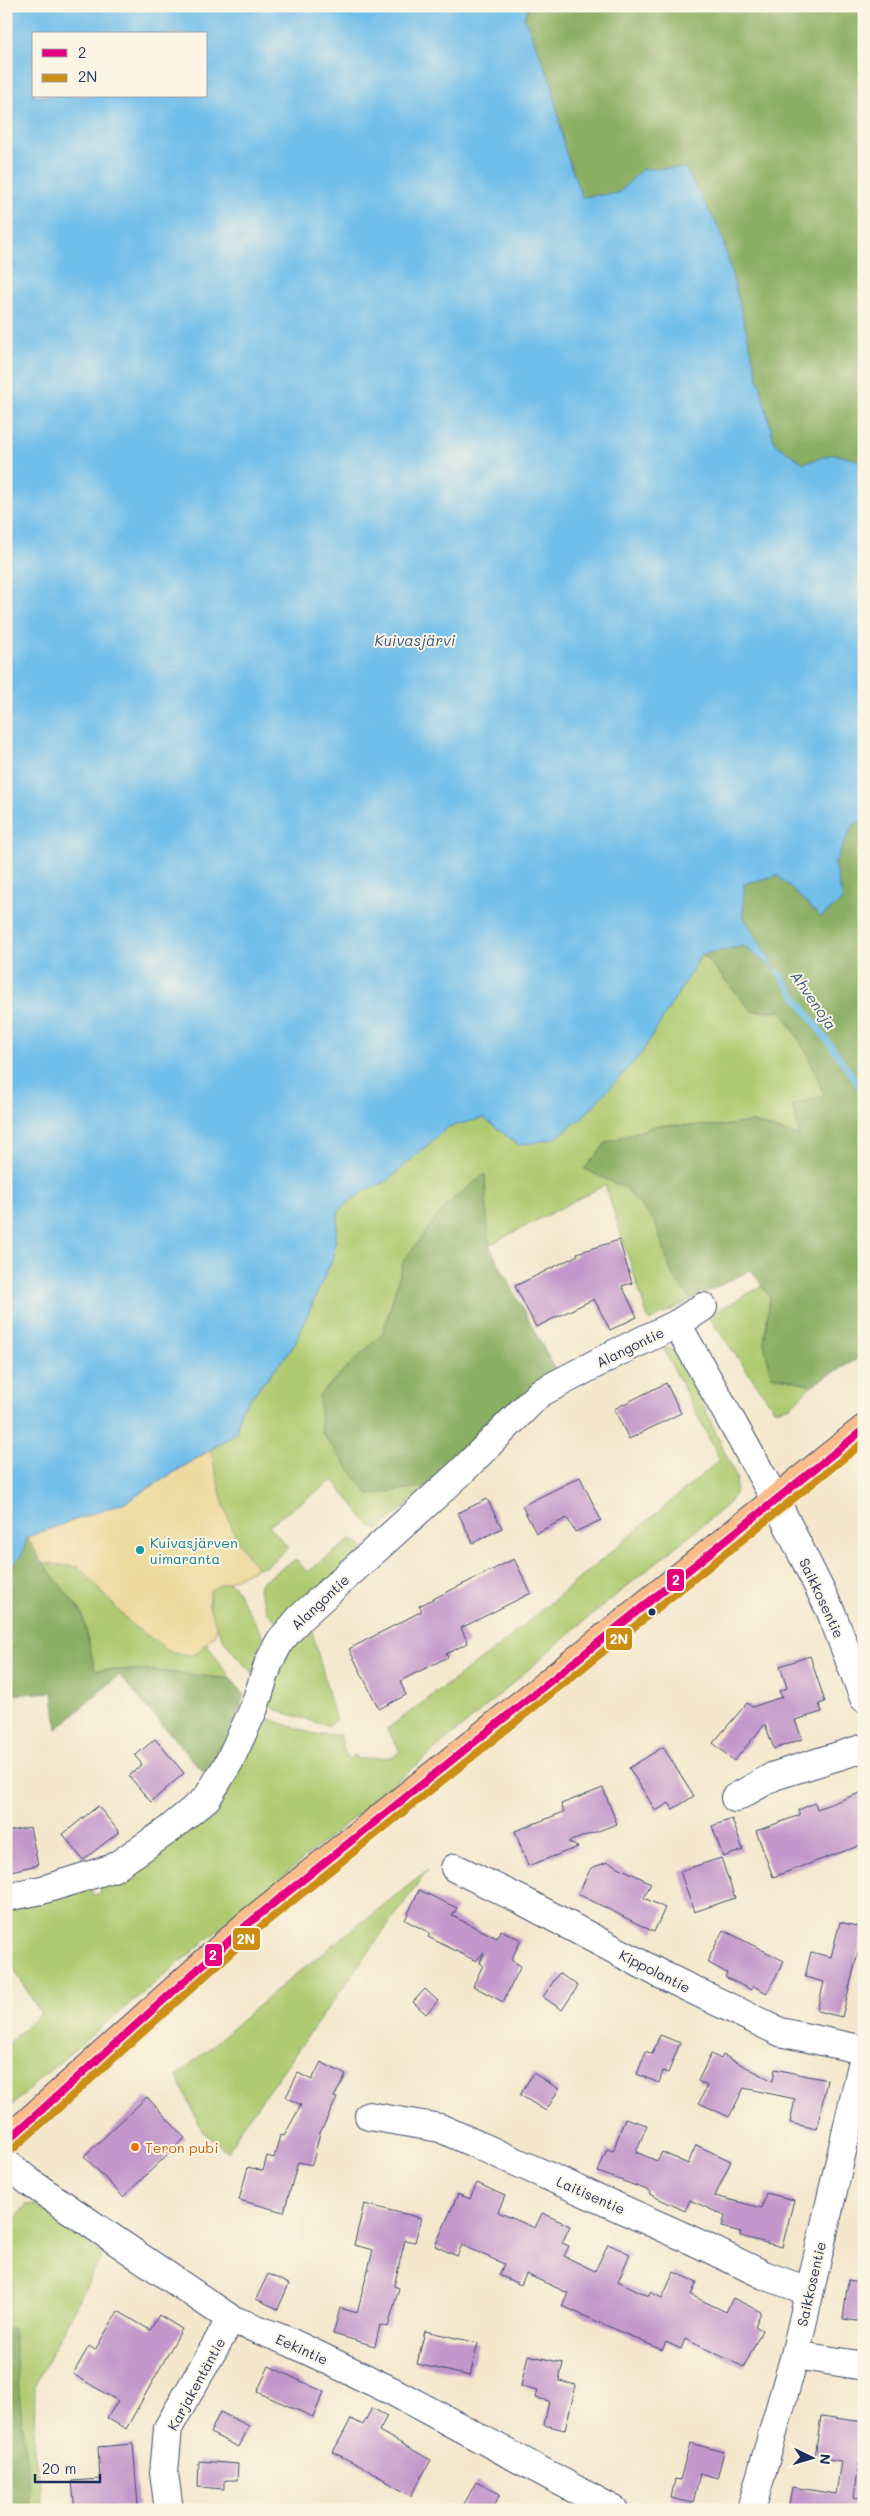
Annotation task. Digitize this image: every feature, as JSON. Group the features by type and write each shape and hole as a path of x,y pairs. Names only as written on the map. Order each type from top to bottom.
{"main road":[{"path":"6,2142 248,1924 864,1429"}],"street":[{"name":"Alangontie","path":"6,1897 42,1890 112,1868 167,1831 207,1798 229,1762 254,1708 269,1662 280,1641 300,1618 459,1474 540,1393 618,1352 677,1324 703,1307"},
{"name":"Alangontie","path":"677,1324 775,1500"},
{"name":"Saikkosentie","path":"775,1500 831,1612 864,1698"},
{"path":"736,1798 774,1776 864,1748"},
{"name":"Kippolantie","path":"455,1868 523,1900 660,1974 780,2032 864,2050"},
{"name":"Saikkosentie","path":"751,2510 795,2355 808,2291 864,2056"},
{"name":"Laitisentie","path":"369,2116 440,2128 696,2242 764,2275 808,2291"},
{"name":"Eekintie","path":"6,2163 32,2184 231,2319 290,2342 392,2391 614,2510"},
{"name":"Karjakentäntie","path":"169,2510 164,2473 168,2428 231,2319"},
{"path":"795,2355 864,2366"}],"green space":[{"path":"529,6 864,6 864,462 834,454 804,463 775,444 721,232 642,169 619,193 582,197 565,151 552,84 524,17"},
{"path":"864,821 864,1355 812,1385 771,1375 764,1343 770,1297 751,1270 691,1300 672,1274 655,1222 625,1188 584,1169 607,1142 658,1125 722,1126 752,1122 800,1137 792,1106 824,1095 808,1055 782,1011 752,1011 702,954 744,946 777,971 743,916 744,884 777,875 821,917 843,900 834,864 854,823"},
{"path":"702,954 752,1011 782,1011 808,1055 825,1096 801,1137 752,1122 722,1126 658,1125 585,1169 625,1188 655,1222 672,1274 691,1300 649,1321 605,1185 489,1245 484,1175 404,1260 383,1333 319,1395 428,1486 378,1530 370,1526 333,1480 269,1525 288,1548 265,1567 257,1568 239,1542 226,1512 211,1450 236,1433 241,1410 293,1347 334,1255 339,1210 364,1191 386,1182 448,1127 483,1118 519,1145 641,1054"},
{"path":"485,1174 489,1245 557,1373 428,1486 369,1495 321,1432 319,1395 383,1333 404,1260 448,1203"},
{"path":"762,1286 770,1297 764,1343 771,1375 812,1385 791,1406 775,1410 708,1316"},
{"path":"662,1346 681,1356 737,1479 735,1493 728,1504 577,1627 467,1723 44,2075 6,2111 6,2045 41,2014 6,1955 6,1905 88,1885 94,1895 101,1893 100,1882 132,1866 264,1717 314,1734 340,1735 347,1760 355,1755 357,1759 393,1757 400,1751 387,1729 498,1647 720,1460"},
{"path":"27,1537 43,1563 82,1613 95,1670 147,1670 231,1679 244,1694 231,1738 204,1773 119,1675 57,1729 53,1692 6,1695 6,1571 21,1556"},
{"path":"350,1540 360,1544 363,1552 287,1618 276,1621 268,1613 259,1590 261,1582 296,1559 307,1572"},
{"path":"43,1563 79,1567 131,1624 194,1655 206,1643 231,1679 147,1670 95,1670 82,1613"},
{"path":"225,1581 234,1586 266,1641 253,1674 221,1636 211,1614 210,1590"},
{"path":"310,1624 336,1721 328,1726 278,1711 269,1705 279,1662"},
{"path":"428,1870 239,2131 228,2152 203,2132 177,2076 281,1986"},
{"path":"35,2204 107,2246 35,2385 34,2449 43,2510 6,2510 6,2230 26,2205"},
{"path":"13,2328 31,2510 6,2510 6,2329"}],"sand":[{"name":"Kuivasjärven uimaranta","path":"211,1450 226,1512 239,1542 257,1568 210,1590 208,1604 216,1625 215,1634 194,1655 172,1653 131,1624 79,1567 43,1563 27,1537 126,1502"}],"water":[{"name":"Kuivasjärvi","path":"6,6 529,6 524,17 552,84 565,151 582,197 619,193 642,169 685,168 721,232 775,444 804,463 834,454 864,462 864,821 854,824 834,864 843,900 821,917 777,875 744,884 743,916 778,972 744,946 702,954 641,1054 582,1118 554,1139 519,1145 483,1118 448,1127 386,1182 364,1191 339,1210 334,1255 293,1347 241,1409 236,1433 126,1502 27,1537 21,1556 6,1571"}],"building":[{"path":"619,1240 632,1283 622,1286 637,1317 610,1330 594,1299 536,1327 515,1286 578,1255 577,1253"},
{"path":"666,1383 681,1413 629,1439 614,1409"},
{"path":"580,1477 601,1520 575,1532 567,1518 536,1533 522,1506"},
{"path":"487,1499 502,1528 473,1543 458,1513"},
{"path":"514,1559 531,1593 461,1628 468,1643 446,1654 448,1657 400,1681 406,1695 379,1709 349,1649 422,1611 419,1606"},
{"path":"810,1656 825,1702 819,1704 822,1712 795,1720 802,1739 774,1749 765,1724 734,1761 713,1743 747,1703 752,1707 782,1697 779,1691 787,1688 780,1666"},
{"path":"155,1739 184,1773 151,1802 129,1776 142,1764 135,1756"},
{"path":"663,1747 694,1796 673,1809 669,1803 656,1811 629,1768"},
{"path":"603,1788 617,1824 568,1842 578,1847 528,1866 515,1831 564,1812 561,1804"},
{"path":"860,1793 864,1803 864,1844 773,1877 756,1831 800,1815 798,1810 815,1803 817,1809"},
{"path":"98,1806 119,1832 83,1860 63,1834"},
{"path":"732,1819 743,1850 723,1857 712,1826"},
{"path":"30,1827 38,1865 6,1872 6,1832"},
{"path":"721,1858 735,1898 694,1912 680,1871"},
{"path":"608,1862 651,1883 644,1898 665,1908 654,1932 578,1894 591,1868"},
{"path":"419,1890 457,1908 452,1916 497,1938 501,1930 521,1940 511,1960 521,1966 503,2002 473,1986 483,1965 480,1963 484,1952 476,1961 428,1937 430,1933 405,1920"},
{"path":"840,1922 864,1928 842,2017 817,2011 824,1982 805,1977 811,1952 831,1957"},
{"path":"723,1930 784,1961 767,1993 753,1986 751,1990 725,1977 727,1973 707,1962"},
{"path":"559,1973 578,1986 562,2010 543,1997"},
{"path":"425,1989 438,2001 426,2014 413,2002"},
{"path":"660,2035 680,2043 668,2073 663,2071 659,2083 637,2074 646,2051 652,2054"},
{"path":"711,2054 721,2059 723,2055 773,2081 775,2069 827,2080 817,2129 790,2123 795,2099 744,2088 729,2117 699,2103 707,2086 698,2081"},
{"path":"321,2062 346,2075 334,2097 337,2098 320,2133 312,2165 298,2162 284,2212 239,2200 248,2167 263,2171 267,2156 274,2158 280,2135 284,2136 301,2105 286,2097 298,2073 312,2080"},
{"path":"533,2073 559,2089 546,2111 520,2095"},
{"name":"Teron pubi","path":"147,2097 185,2138 123,2197 84,2156"},
{"path":"625,2118 647,2125 636,2152 657,2161 662,2152 688,2164 696,2145 731,2161 715,2196 762,2208 766,2193 794,2200 782,2247 740,2236 741,2232 722,2227 725,2216 690,2200 685,2211 649,2194 650,2191 598,2172 607,2149 613,2151"},
{"path":"477,2183 505,2196 498,2212 535,2228 542,2213 570,2226 562,2243 569,2246 564,2256 595,2271 608,2244 630,2254 618,2281 649,2296 650,2292 662,2298 674,2272 697,2282 691,2295 726,2312 733,2298 761,2312 755,2326 762,2330 744,2367 685,2339 681,2349 666,2342 662,2350 562,2306 568,2293 526,2274 521,2285 499,2275 504,2264 462,2245 457,2256 435,2246 458,2194 470,2199"},
{"path":"364,2204 421,2218 415,2242 405,2240 394,2286 399,2288 388,2327 380,2325 375,2346 333,2334 340,2308 357,2313 373,2250 354,2245"},
{"path":"268,2274 289,2284 278,2309 256,2299"},
{"path":"848,2280 864,2283 864,2322 843,2319"},
{"path":"118,2311 150,2330 159,2315 182,2329 126,2429 107,2418 118,2401 73,2374 89,2346 95,2350"},
{"path":"425,2331 478,2343 470,2376 417,2364"},
{"path":"528,2355 563,2363 559,2381 576,2385 565,2430 544,2425 549,2401 536,2398 538,2390 521,2386"},
{"path":"269,2366 324,2392 313,2417 257,2392"},
{"path":"372,2408 387,2416 379,2431 431,2460 411,2496 385,2479 333,2452 351,2419 363,2425"},
{"path":"220,2412 249,2426 239,2447 210,2433"},
{"path":"821,2416 864,2422 864,2465 859,2464 854,2497 864,2499 864,2510 788,2510 792,2487 836,2494 841,2461 815,2457"},
{"path":"690,2443 724,2452 717,2478 700,2473 693,2503 671,2498 675,2479 680,2480"},
{"path":"133,2444 138,2506 75,2510 72,2481 100,2479 98,2447"},
{"path":"199,2461 238,2464 237,2480 224,2480 224,2489 198,2487"},
{"path":"476,2482 500,2494 492,2510 461,2510"}],"waterway":[{"name":"Ahvenoja","path":"778,972 864,1092"}],"transit line":[{"name":"2","path":"6,2142 248,1924 864,1429"},
{"name":"2N","path":"13,2149 254,1932 864,1442"}],"place":[{"name":"Kuivasjärven uimaranta","path":"140,1550"},
{"name":"Teron pubi","path":"135,2147"}]}
